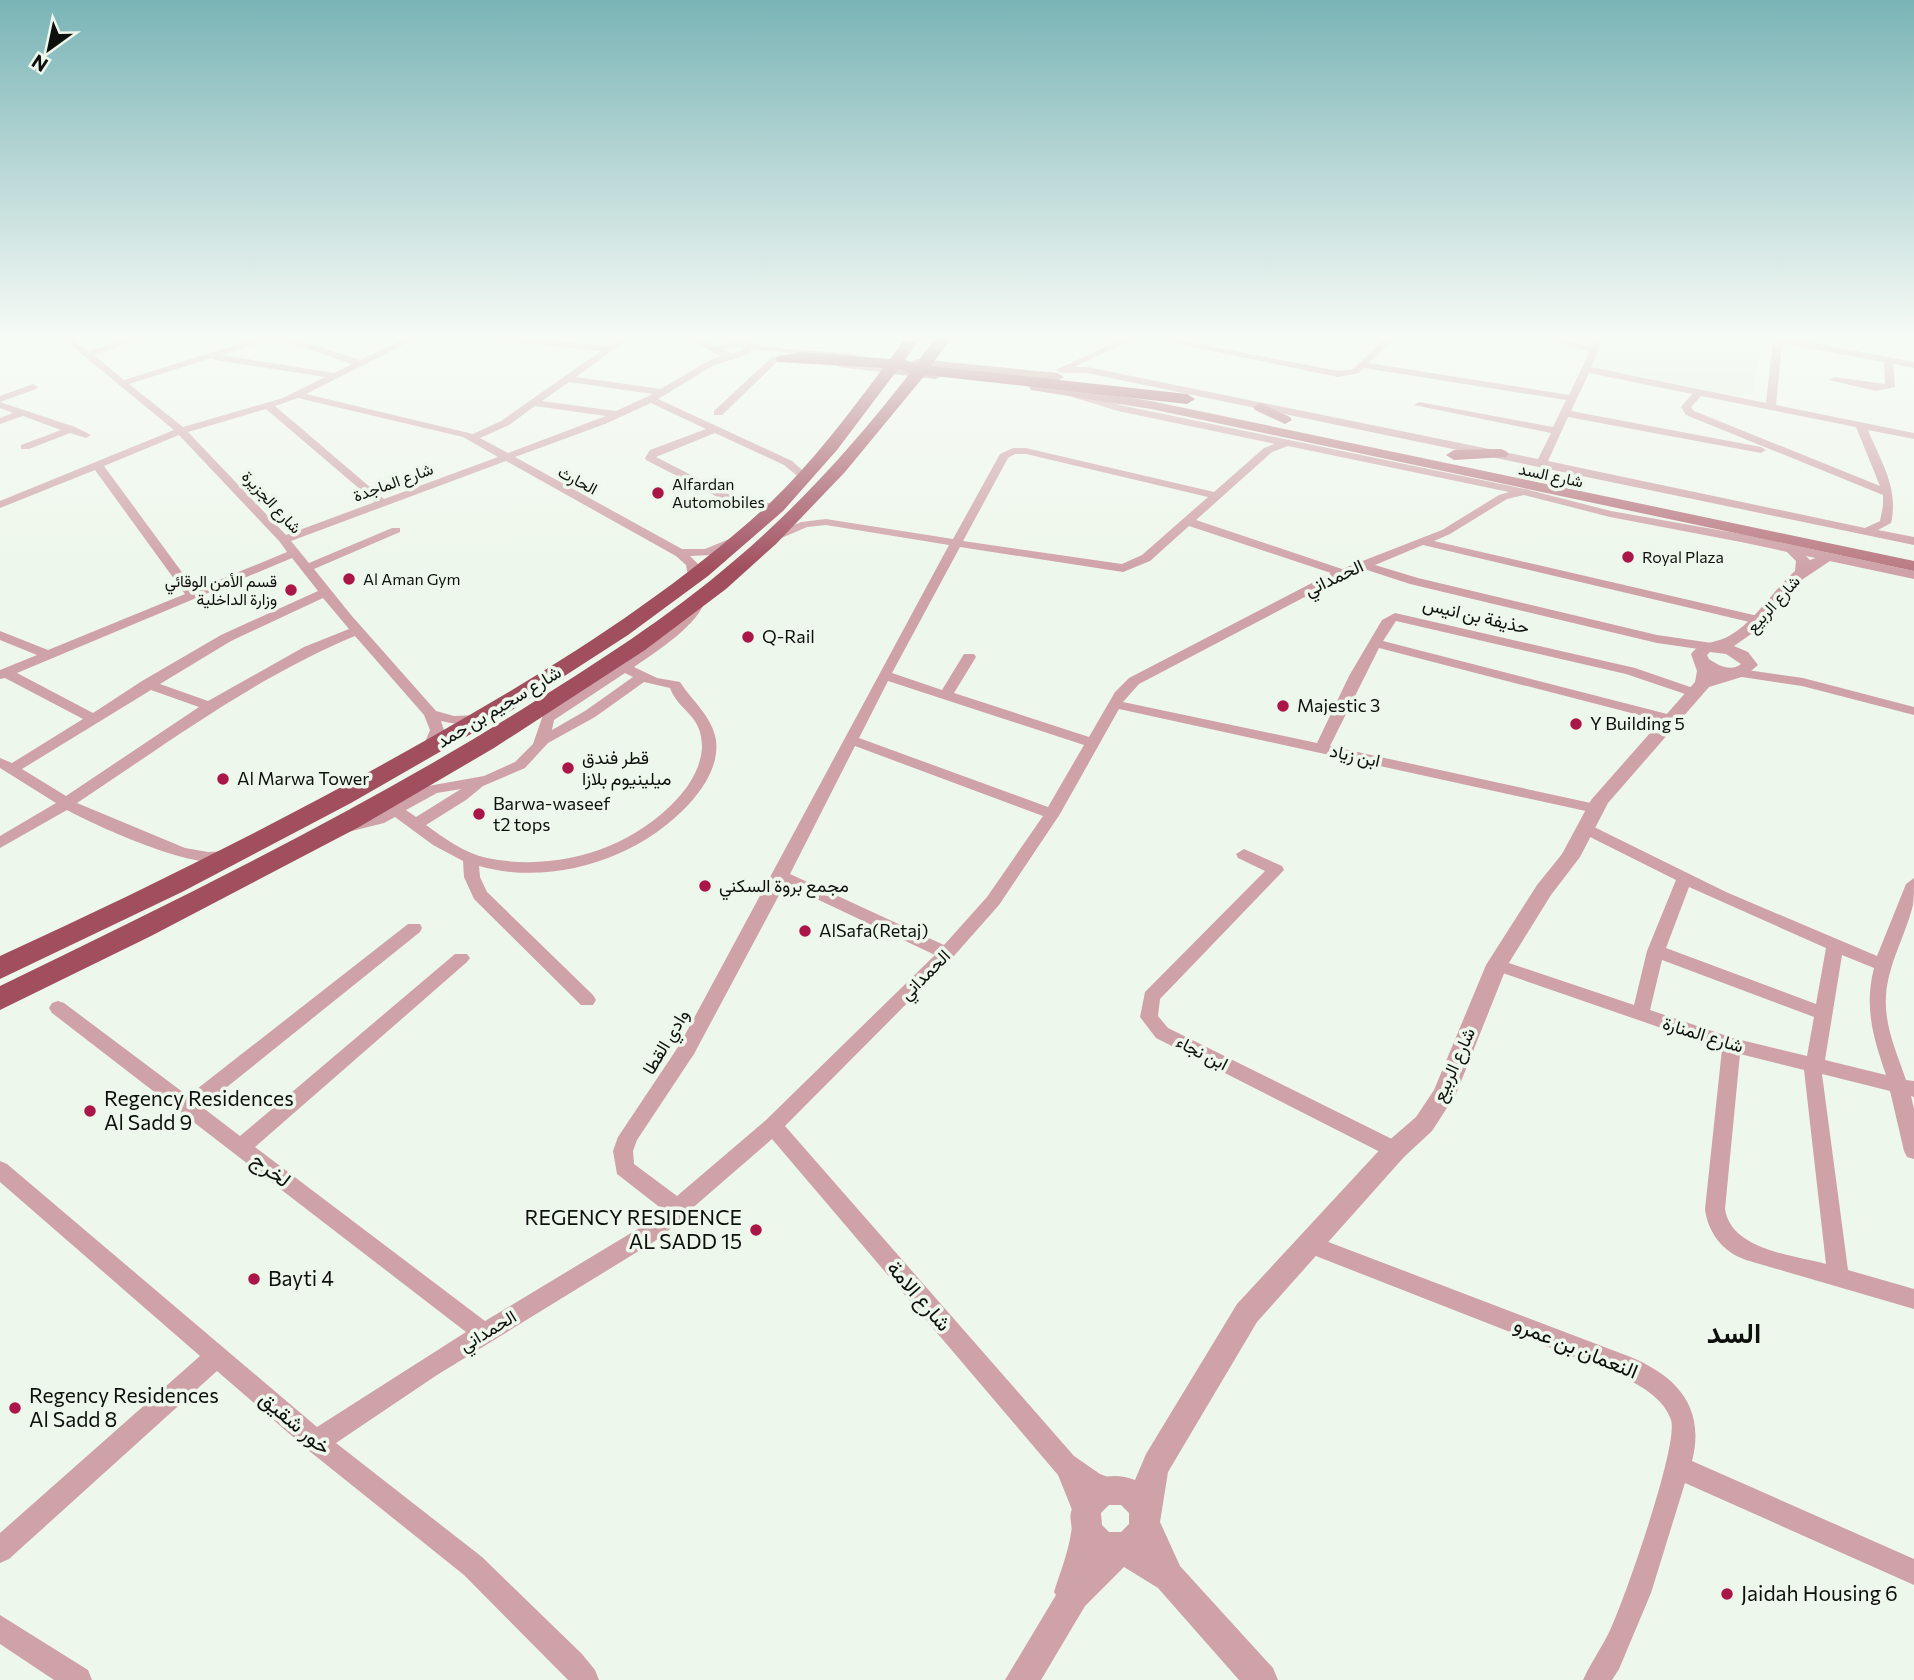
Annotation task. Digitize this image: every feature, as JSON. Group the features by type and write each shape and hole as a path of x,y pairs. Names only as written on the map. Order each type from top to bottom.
{"highway":[{"name":"شارع سحيم بن حمد","path":"0,999 338,828 449,765 580,684 696,588 741,538 805,477 854,414"},
{"path":"859,442 865,424 872,414"},
{"name":"شارع سحيم بن حمد","path":"0,968 240,853 429,750 696,588 770,539 886,414"},
{"path":"580,684 604,681"}],"main road":[{"name":"شارع السد","path":"1195,414 1914,566"},
{"name":"شارع السد","path":"1259,414 1913,544"},
{"path":"1274,414 1285,420"},
{"path":"1454,455 1501,454"},
{"path":"1419,462 1456,478"},
{"path":"1652,523 1692,519"}],"street":[{"path":"0,421 18,414"},
{"path":"26,414 86,435"},
{"name":"شارع الجزيرة","path":"161,414 181,431 284,540 357,630 431,714"},
{"path":"0,505 181,431 239,414"},
{"path":"278,414 382,503"},
{"name":"الحارث","path":"383,414 454,431 472,438 680,553"},
{"path":"472,438 497,428 517,414"},
{"path":"613,414 617,415"},
{"path":"684,414 792,466 805,477"},
{"name":"شارع السد","path":"1144,414 1267,444 1291,442 1525,492 1652,523 1914,575"},
{"name":"شارع السد","path":"1298,414 1542,462 1913,544"},
{"path":"1472,414 1557,431"},
{"path":"1542,462 1563,414"},
{"path":"1576,414 1798,457"},
{"path":"1693,414 1888,493"},
{"path":"1806,414 1914,436"},
{"name":"شارع الماجدة","path":"284,540 617,415"},
{"path":"1861,426 1888,493 1889,506 1885,523"},
{"path":"25,447 71,429"},
{"path":"715,429 654,452 650,458 743,506 777,506"},
{"path":"770,539 810,523 844,524 1123,568 1146,558 1216,496 1267,444"},
{"name":"وادي القطا","path":"679,1210 631,1176 622,1162 628,1137 687,1049 781,876 884,675 1001,460 1013,452 1035,452 1216,496"},
{"path":"97,465 192,595"},
{"path":"1484,484 1496,492 1498,500"},
{"path":"0,491 19,497"},
{"name":"الحمداني","path":"316,1442 484,1333 611,1259 679,1210 773,1126 947,953 993,901 1052,814 1114,704 1134,681 1337,575 1446,532 1498,500 1525,492"},
{"path":"812,495 815,509 820,514 844,524"},
{"path":"1187,521 1311,562 1337,575"},
{"path":"1885,523 1913,544"},
{"path":"1866,532 1885,523"},
{"path":"307,568 396,530"},
{"path":"680,553 707,552 741,538"},
{"path":"1423,542 1758,620"},
{"name":"شارع الربيع","path":"1791,549 1803,560 1802,572"},
{"path":"3,674 295,553"},
{"path":"680,553 692,564 696,588"},
{"name":"شارع الربيع","path":"1144,1519 1150,1480 1156,1464 1247,1313 1395,1150 1424,1124 1444,1094 1497,965 1544,890 1570,858 1591,818 1700,679 1742,666 1741,648 1744,636 1802,572 1829,557"},
{"path":"1375,559 1397,576"},
{"path":"1361,564 1397,576 1657,639 1715,647 1742,666 1914,711"},
{"name":"شارع سحيم بن حمد","path":"338,828 371,822 433,789 477,783 520,765 535,753 544,740 548,718 624,667 688,619 698,606 696,588"},
{"path":"240,853 208,857 182,853 66,803 6,765 93,719 147,684 239,631 326,592"},
{"name":"حذيفة بن انيس","path":"1321,749 1356,676 1388,620 1403,618 1630,671 1700,679"},
{"path":"0,843 66,803 208,706 314,647 357,630"},
{"path":"0,635 48,655"},
{"name":"شارع الربيع","path":"1715,647 1744,636"},
{"path":"1375,643 1670,719"},
{"path":"1700,679 1699,654 1715,647"},
{"path":"946,695 969,657"},
{"path":"396,810 443,846 471,859 518,867 571,862 620,846 662,821 694,789 708,756 705,726 694,708 679,695 661,691 648,678 624,667"},
{"path":"3,674 93,719"},
{"path":"884,675 1092,743"},
{"path":"544,740 648,678"},
{"path":"147,684 208,706"},
{"name":"ابن زياد","path":"1114,704 1321,749 1591,818 1685,878 1885,966"},
{"path":"431,714 454,720 481,719"},
{"path":"429,750 437,730 431,714"},
{"path":"851,740 1052,814"},
{"path":"416,824 461,797 477,783"},
{"name":"ابن نجاء","path":"1244,854 1276,870 1151,997 1149,1017 1162,1033 1395,1150"},
{"path":"471,859 472,877 480,895 586,1000"},
{"path":"781,876 947,953"},
{"path":"1640,1015 1656,951 1685,878"},
{"path":"1914,884 1903,906 1877,993 1878,1021 1906,1086 1914,1151"},
{"path":"188,1107 414,928"},
{"path":"1835,945 1815,1066 1838,1278"},
{"path":"1656,951 1822,1013"},
{"path":"241,1147 461,958"},
{"name":"شارع المنارة","path":"1497,965 1732,1045 1906,1086"},
{"name":"لخرج","path":"58,1008 484,1333"},
{"path":"1732,1045 1715,1209 1719,1227 1746,1251 1914,1299"},
{"name":"شارع الامة","path":"773,1126 1065,1465 1078,1475 1111,1489"},
{"name":"خور شقيق","path":"0,1170 316,1442 473,1566 585,1680"},
{"name":"النعمان بن عمرو","path":"1310,1244 1615,1362 1653,1380 1674,1400 1684,1422 1684,1440 1677,1468 1638,1593 1602,1678"},
{"path":"0,1550 217,1356"},
{"name":"شارع الربيع","path":"1111,1489 1144,1476 1156,1464"},
{"name":"شارع الامة","path":"1065,1465 1087,1521"},
{"path":"1677,1468 1699,1475 1914,1572"},
{"path":"1061,1612 1077,1571 1090,1502 1097,1494 1111,1489 1133,1497 1169,1577 1261,1680"},
{"path":"1022,1680 1061,1612 1087,1578 1121,1550 1134,1544 1142,1534 1144,1519"},
{"path":"1087,1521 1100,1544 1121,1550 1169,1577"},
{"path":"0,1628 78,1680"}],"place":[{"name":"Alfardan Automobiles","path":"658,493"},
{"name":"Royal Plaza","path":"1628,557"},
{"name":"Al Aman Gym","path":"349,579"},
{"name":"قسم الأمن الوقائي وزارة الداخلية","path":"291,590"},
{"name":"Q-Rail","path":"748,637"},
{"name":"Majestic 3","path":"1283,706"},
{"name":"Y Building 5","path":"1576,724"},
{"name":"قطر فندق ميلينيوم بلازا","path":"568,768"},
{"name":"Al Marwa Tower","path":"223,779"},
{"name":"Barwa-waseef t2 tops","path":"479,814"},
{"name":"مجمع بروة السكني","path":"705,886"},
{"name":"AlSafa(Retaj)","path":"805,931"},
{"name":"Regency Residences Al Sadd 9","path":"90,1111"},
{"name":"REGENCY RESIDENCE AL SADD 15","path":"756,1230"},
{"name":"Bayti 4","path":"254,1279"},
{"name":"Regency Residences Al Sadd 8","path":"15,1408"},
{"name":"Jaidah Housing 6","path":"1727,1594"}],"district":[{"name":"السد","path":"1734,1333"}]}
